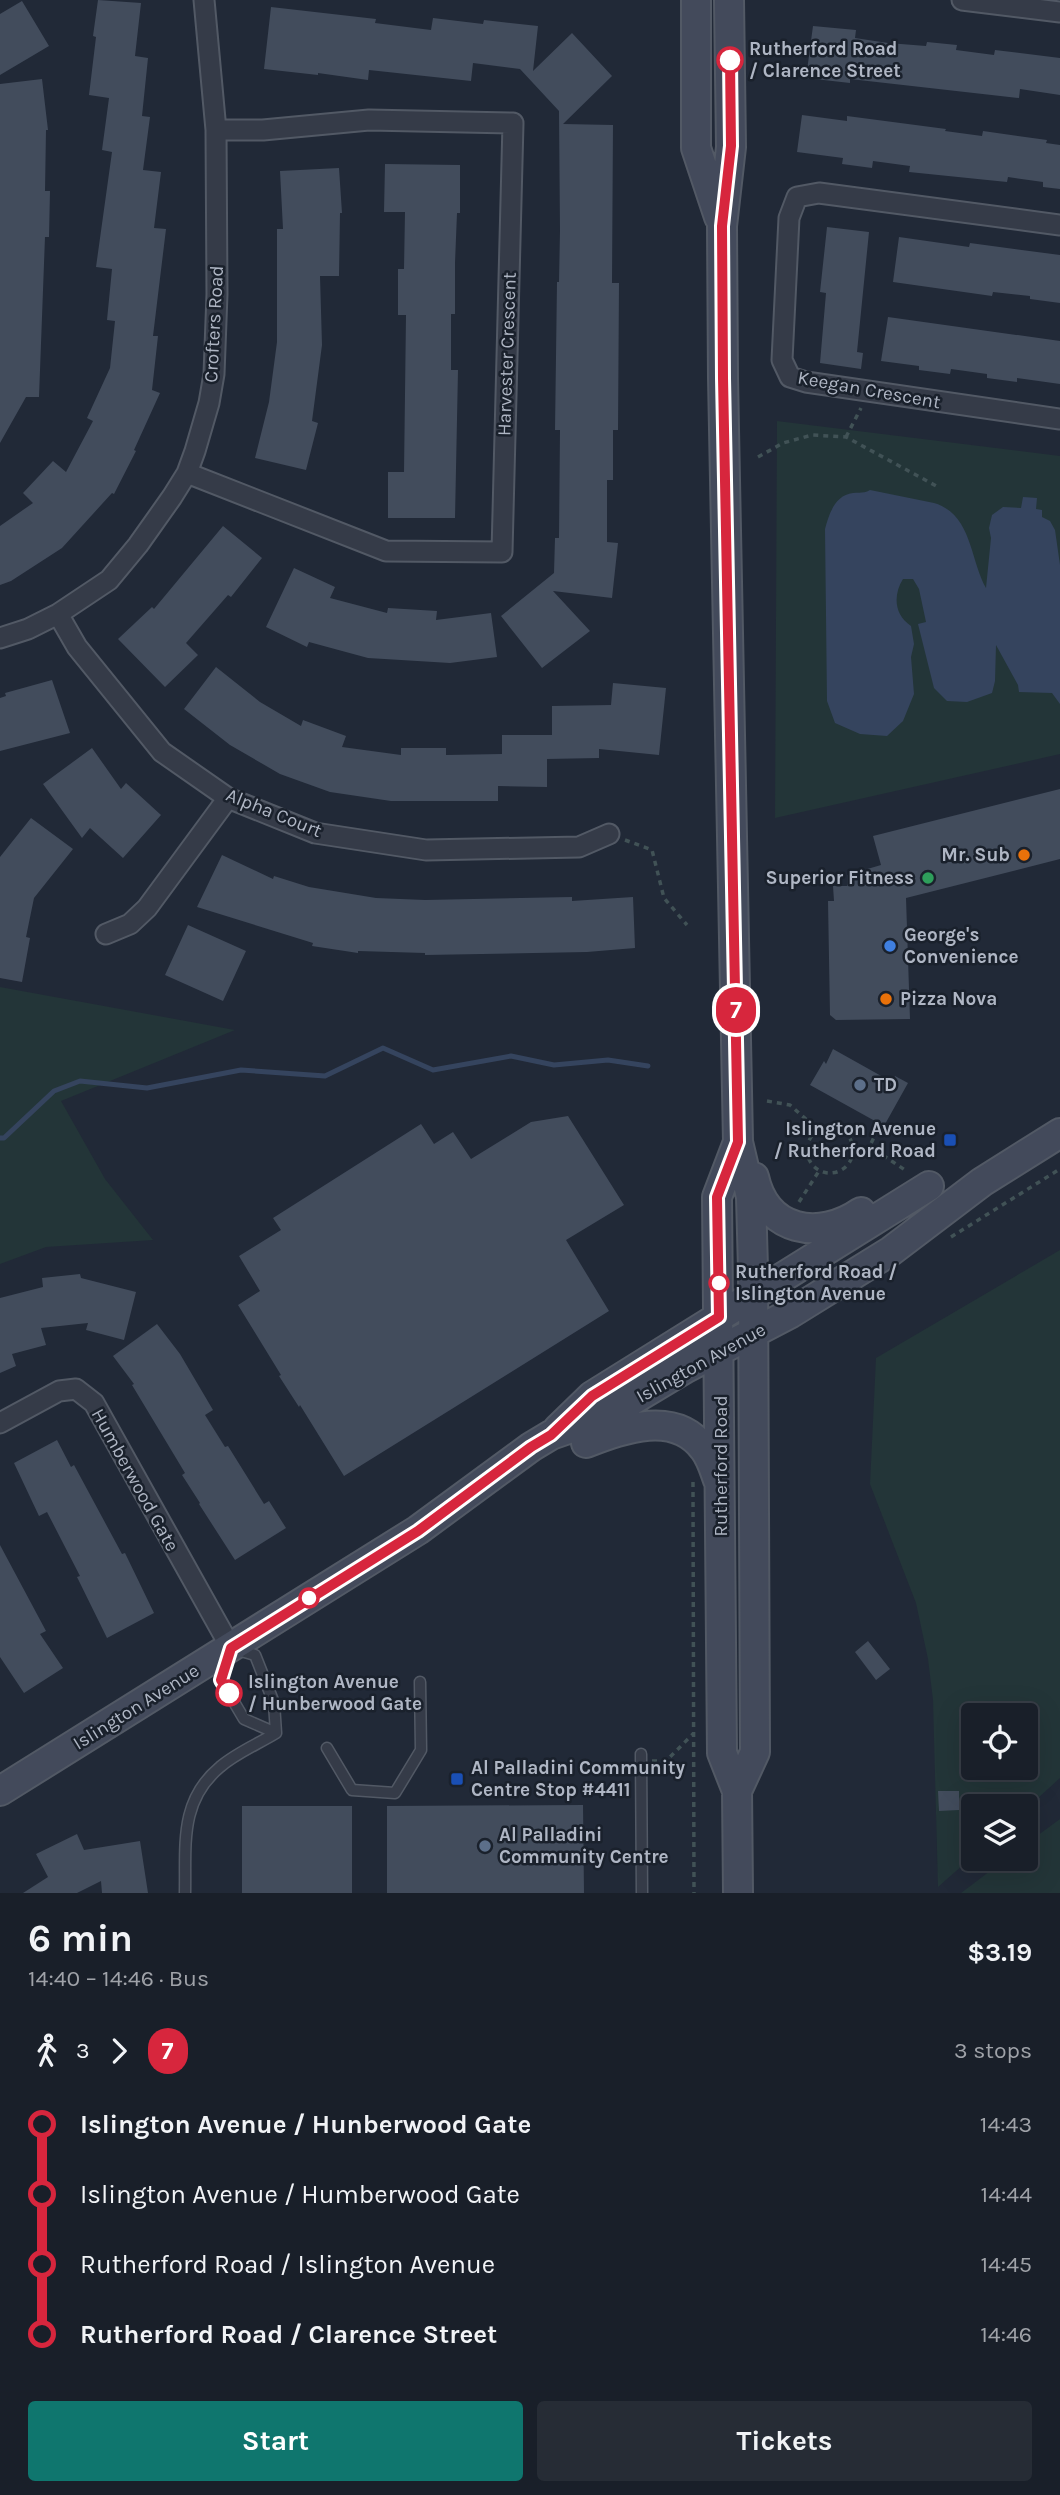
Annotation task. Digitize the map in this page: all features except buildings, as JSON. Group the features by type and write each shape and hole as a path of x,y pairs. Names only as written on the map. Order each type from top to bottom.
{"main road":[{"name":"Rutherford Road","path":"696,0 696,148 722,226"},
{"name":"Rutherford Road","path":"729,0 731,146 722,226 723,392 738,1142 751,1197 754,1332 755,1752 737,1791"},
{"path":"738,1106 757,1189 770,1211 787,1223 811,1230 836,1225 880,1199 908,1187 929,1186"},
{"name":"Islington Avenue","path":"541,1441 606,1416 720,1350 791,1313 891,1251 982,1182 1060,1133"},
{"name":"Rutherford Road","path":"738,1142 717,1197 722,1753 737,1791 738,1893"},
{"name":"Islington Avenue","path":"0,1791 418,1531 541,1441 592,1396 929,1186 982,1182"},
{"path":"541,1441 573,1448 627,1428 651,1425 670,1427 690,1436 703,1448 721,1489"}],"street":[{"name":"Crofters Road","path":"0,638 28,629 58,614 109,580 138,545 187,472 209,403 214,374 218,246 216,130 204,0"},
{"path":"962,0 1060,12"},
{"name":"Harvester Crescent","path":"187,472 386,551 502,552 513,123 369,120 263,130 216,130"},
{"name":"Keegan Crescent","path":"1060,225 819,193 797,197 789,218 782,360 790,377 806,382 1060,419"},
{"name":"Alpha Court","path":"58,614 78,647 162,752 228,798 315,833 426,850 579,848 609,834"},
{"path":"106,934 130,924 147,908 228,798"},
{"name":"Humberwood Gate","path":"0,1423 59,1391 76,1389 94,1404 231,1648"}],"lane":[{"path":"231,1648 255,1656 274,1703 276,1733 244,1719 221,1680 231,1648"},
{"path":"327,1748 352,1790 395,1793 421,1750 421,1682"},
{"path":"185,1893 186,1832 191,1806 203,1783 222,1765 276,1733"},
{"path":"641,1758 642,1893"}],"path":[{"path":"846,438 869,392"},
{"path":"758,457 783,443 812,435 846,438 940,488"},
{"path":"609,834 652,850 664,898 687,925"},
{"path":"767,1101 790,1105 818,1130"},
{"path":"826,1127 842,1130 852,1142 853,1157 845,1168 832,1174 819,1171 809,1161 807,1147 818,1130 826,1127"},
{"path":"867,1153 875,1135"},
{"path":"854,1150 886,1155 905,1170"},
{"path":"797,1206 819,1171"},
{"path":"693,1474 694,1893"},
{"path":"641,1758 666,1761 694,1732"}],"shaded area":[{"path":"777,421 1060,456 1060,754 775,818"},
{"path":"0,987 235,1030 61,1101 105,1179 153,1240 46,1247 0,1264"},
{"path":"1060,1250 1060,1778 1038,1798 1038,1794 961,1794 961,1867 938,1887 933,1700 928,1659 916,1603 870,1484 876,1358"},
{"path":"1060,1819 1060,1893 961,1893 990,1871 1038,1871 1038,1835"}],"water":[{"path":"870,490 934,503 956,517 963,527 986,588 992,515 1003,507 1021,508 1023,497 1037,498 1036,509 1042,510 1042,517 1050,521 1055,530 1060,565 1060,704 1052,693 1019,692 1018,685 996,645 992,693 967,702 947,701 934,688 918,624 926,622 919,589 913,579 903,579 897,604 901,616 911,626 914,644 911,657 914,694 903,721 887,736 860,734 835,723 827,701 825,529 837,501 853,493"}],"waterway":[{"path":"0,1138 4,1138 54,1091 80,1081 147,1088 241,1070 325,1076 383,1048 433,1070 511,1056 554,1065 608,1060 648,1066"}],"bus line":[{"name":"7","path":"229,1693 221,1680 231,1648 418,1531 551,1435 592,1396 719,1317 717,1197 738,1142 723,378 722,226 731,146 730,60"}],"place":[{"name":"Rutherford Road / Clarence Street","path":"730,60"},
{"name":"Mr. Sub","path":"1024,855"},
{"name":"Superior Fitness","path":"928,878"},
{"name":"George's Convenience","path":"890,946"},
{"name":"Pizza Nova","path":"886,999"},
{"name":"TD","path":"860,1085"},
{"name":"Islington Avenue / Rutherford Road","path":"950,1140"},
{"name":"Rutherford Road / Islington Avenue","path":"719,1283"},
{"name":"Islington Avenue / Hunberwood Gate","path":"229,1693"},
{"name":"Al Palladini Community Centre Stop #4411","path":"457,1779"},
{"name":"Al Palladini Community Centre","path":"485,1846"}]}
